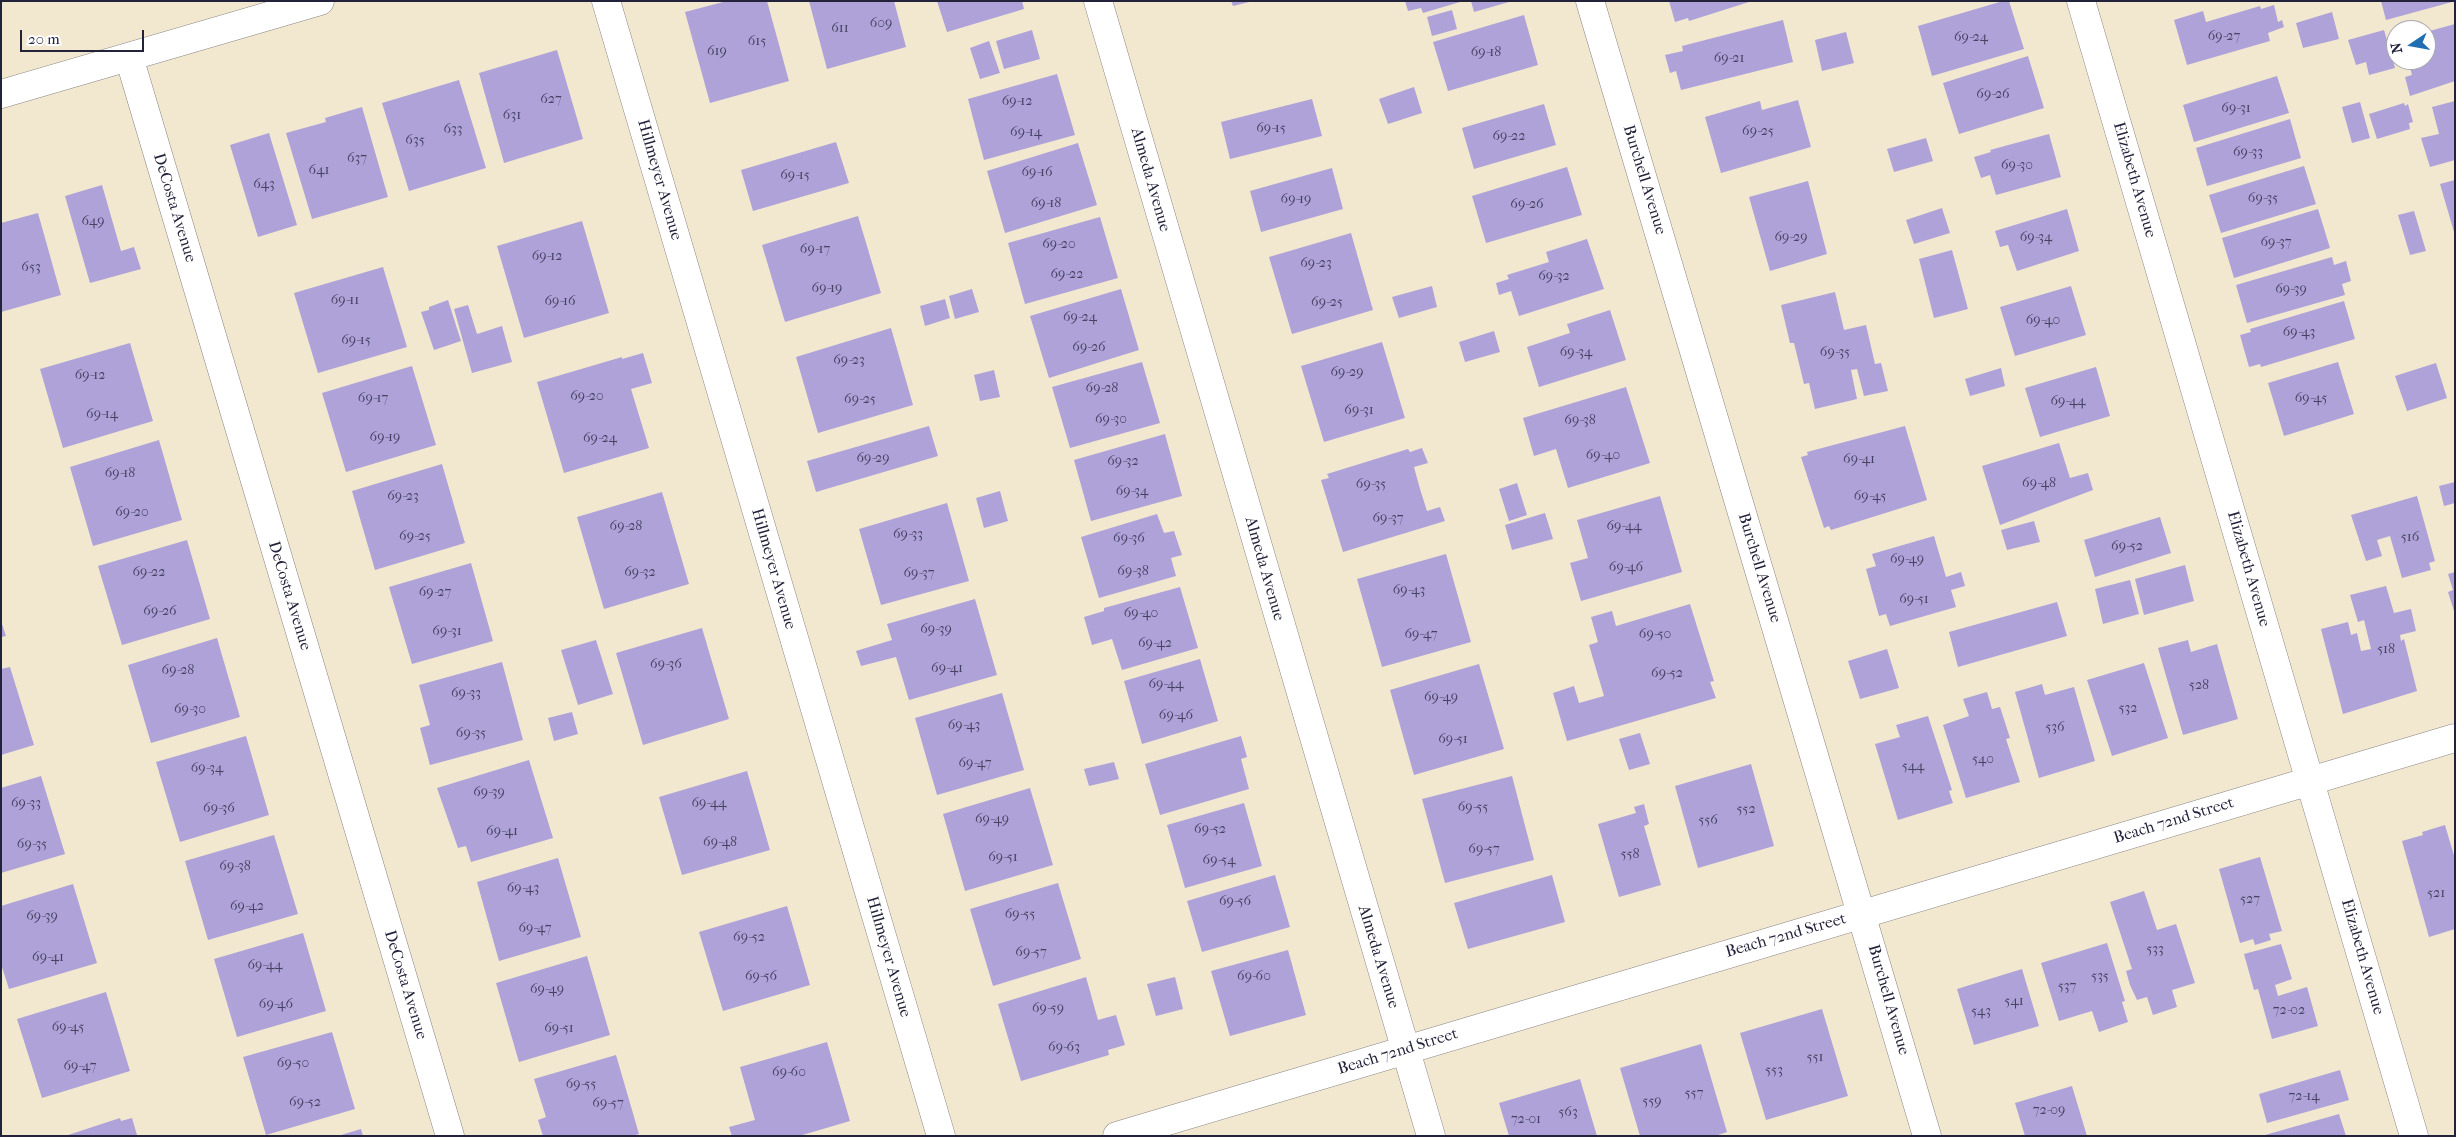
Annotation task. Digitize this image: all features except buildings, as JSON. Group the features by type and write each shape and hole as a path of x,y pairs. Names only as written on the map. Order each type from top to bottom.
{"street":[{"path":"1,94 320,1"},
{"name":"Hillmeyer Avenue","path":"606,1 940,1136"},
{"name":"Almeda Avenue","path":"1098,1 1431,1136"},
{"name":"Burchell Avenue","path":"1590,1 1928,1136"},
{"name":"Elizabeth Avenue","path":"2081,1 2414,1136"},
{"name":"DeCosta Avenue","path":"129,57 450,1136"},
{"name":"Beach 72nd Street","path":"1117,1136 2455,738"}]}
